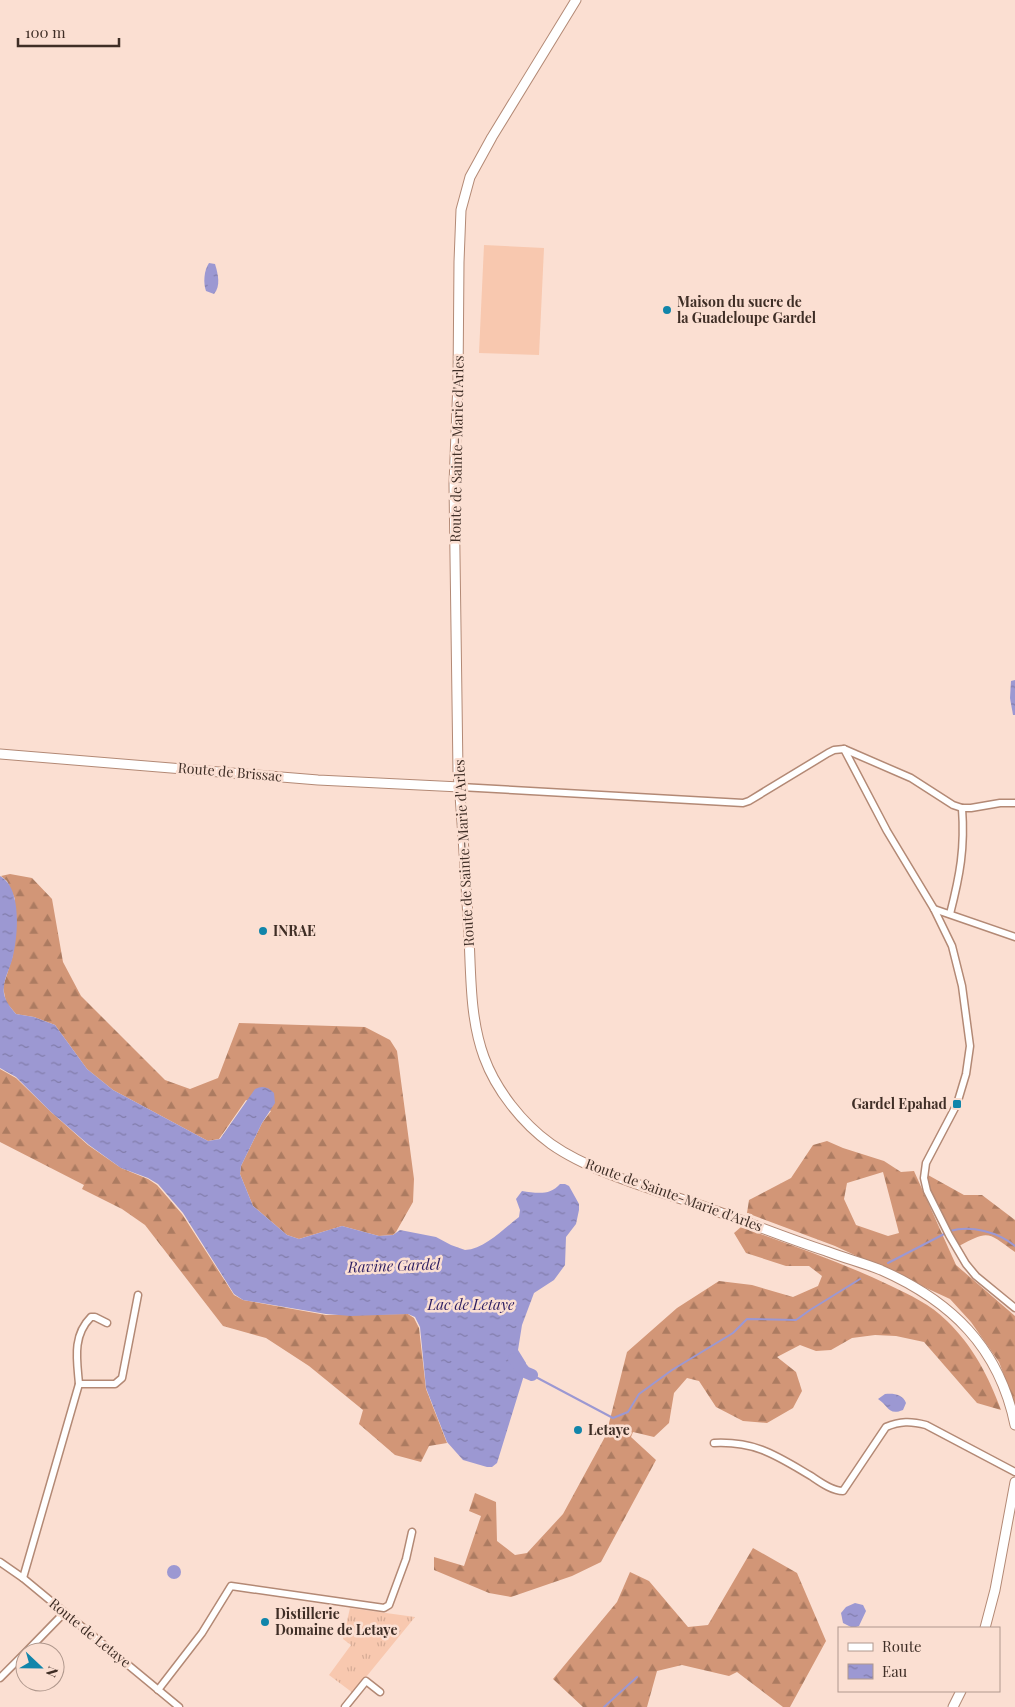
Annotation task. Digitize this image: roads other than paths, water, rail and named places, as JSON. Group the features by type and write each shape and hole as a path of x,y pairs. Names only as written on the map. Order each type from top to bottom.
{"main road":[{"name":"Route de Sainte-Marie d'Arles","path":"576,0 492,137 470,177 461,210 458,262 458,382 454,484 460,787 472,1009 484,1056 503,1094 531,1127 551,1144 581,1161 657,1191 880,1270 920,1289 945,1307 969,1330 988,1354 1004,1389 1015,1425"},
{"name":"Route de Brissac","path":"0,754 318,780 460,787"},
{"path":"985,1627 995,1590 1015,1482"},
{"path":"954,1707 961,1692"}],"street":[{"path":"844,749 887,831 934,909 952,946 962,986 970,1046 966,1074 957,1104 933,1145 926,1163 924,1178 927,1190 966,1264 976,1276 1015,1308"},
{"path":"460,787 743,802 749,801 828,752 844,749 911,778 953,805 962,808 1000,803 1015,804"},
{"path":"950,914 960,875 963,850 962,808"},
{"path":"934,909 1015,937"},
{"path":"79,1384 116,1384 122,1378 138,1295"},
{"path":"23,1578 79,1384 76,1346 80,1334 90,1317 97,1317 107,1323"},
{"path":"714,1443 728,1442 758,1447 832,1488 843,1491 886,1427 906,1422 916,1422 926,1425 1015,1472"},
{"path":"158,1690 202,1632 231,1586 384,1608 389,1605 406,1559 412,1532"},
{"name":"Route de Letaye","path":"0,1562 23,1578 179,1707"},
{"path":"36,1642 64,1613"},
{"path":"0,1678 15,1664"},
{"path":"345,1707 366,1681 380,1692"}],"water":[{"path":"209,263 215,264 218,276 218,287 214,294 206,291 205,288 205,273"},
{"path":"1015,680 1015,715 1013,715 1010,698 1011,681"},
{"name":"Lac de Letaye","path":"0,876 12,890 17,912 15,947 4,990 7,1001 16,1014 34,1017 55,1025 87,1069 113,1090 208,1141 220,1139 255,1089 265,1087 274,1093 275,1103 262,1123 241,1166 240,1174 253,1206 287,1235 299,1239 342,1226 379,1236 393,1235 400,1230 436,1237 465,1250 472,1249 493,1238 519,1217 520,1210 516,1199 522,1191 542,1193 556,1188 560,1184 569,1186 579,1204 576,1224 566,1237 565,1265 554,1280 534,1293 522,1325 518,1350 526,1363 525,1372 497,1463 492,1467 487,1467 463,1460 447,1442 426,1388 420,1327 415,1317 408,1314 351,1316 326,1314 243,1300 234,1294 183,1213 158,1184 148,1178 121,1168 89,1145 51,1112 16,1077 0,1068"},
{"path":"885,1394 894,1394 903,1398 906,1403 903,1410 898,1412 891,1411 878,1399"},
{"path":"174,1565 179,1567 181,1572 179,1577 174,1579 169,1577 167,1572 169,1567"},
{"path":"855,1603 863,1605 866,1611 859,1626 851,1627 843,1623 841,1613 846,1607"}],"waterway":[{"name":"Ravine Gardel","path":"950,1231 958,1229 984,1231 1001,1237 1015,1246"},
{"name":"Ravine Gardel","path":"888,1263 946,1233"},
{"name":"Ravine Gardel","path":"532,1375 613,1418 628,1412 639,1394 672,1370 733,1333 747,1319 796,1320 860,1279"},
{"name":"Ravine Gardel","path":"514,1359 525,1372 532,1375"},
{"path":"604,1707 637,1677"}],"place":[{"name":"Maison du sucre de la Guadeloupe Gardel","path":"667,310"},
{"name":"INRAE","path":"263,931"},
{"name":"Gardel Epahad","path":"957,1104"},
{"name":"Letaye","path":"578,1430"},
{"name":"Distillerie Domaine de Letaye","path":"265,1622"}]}
